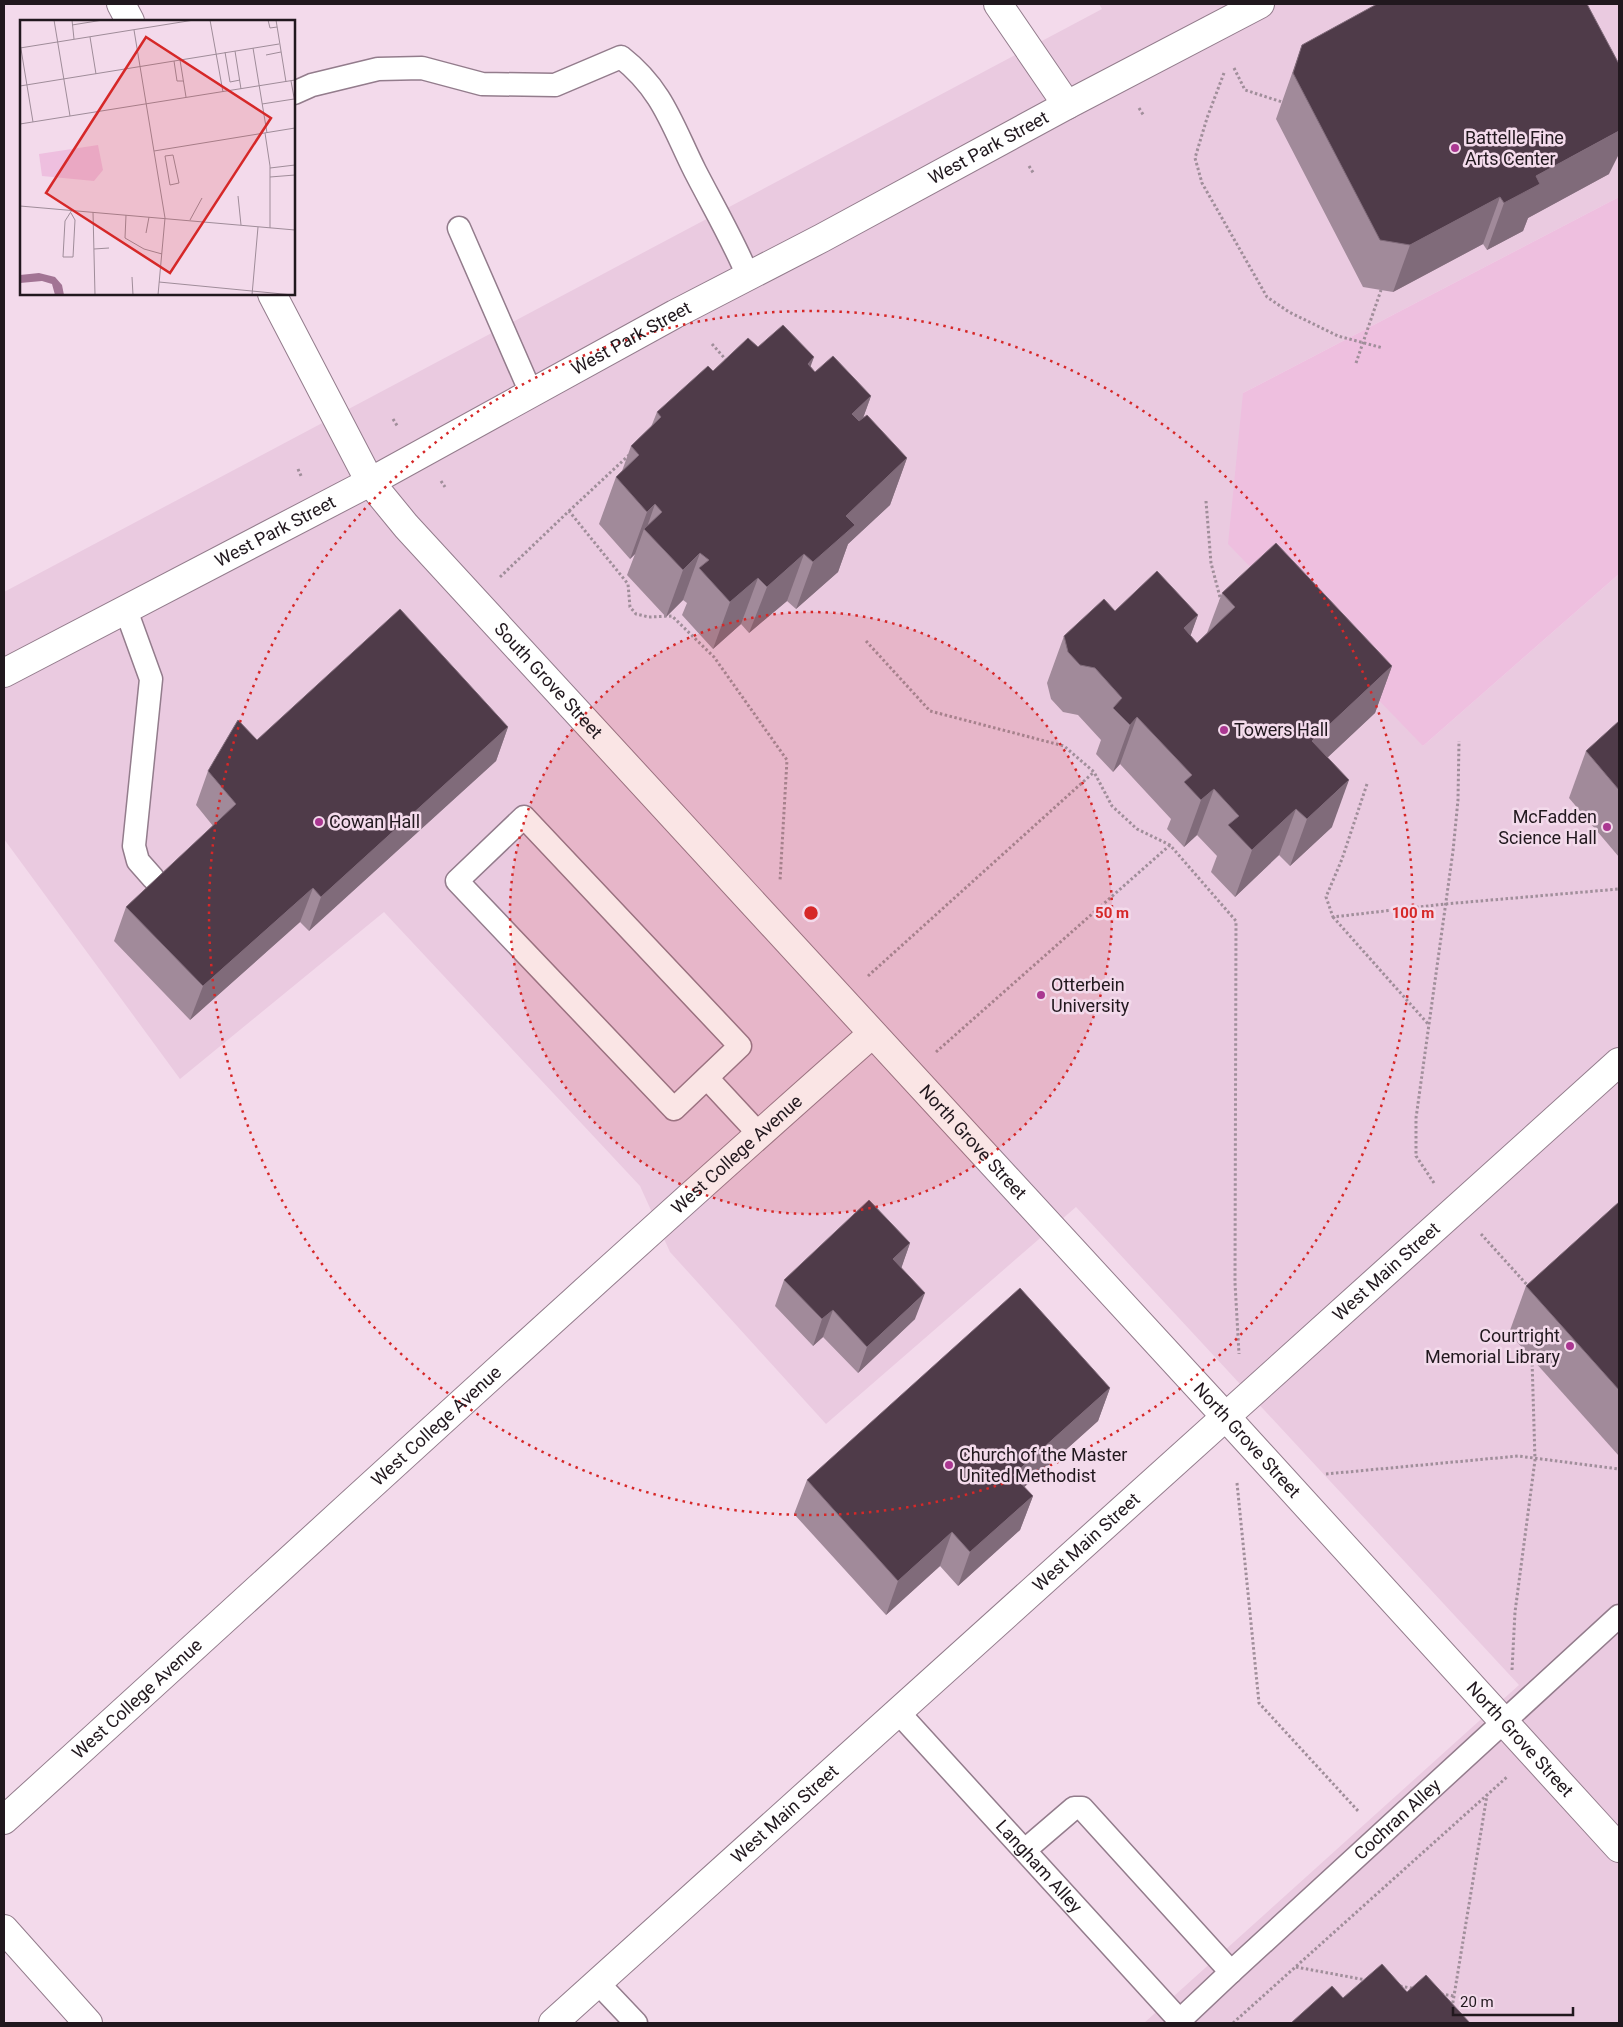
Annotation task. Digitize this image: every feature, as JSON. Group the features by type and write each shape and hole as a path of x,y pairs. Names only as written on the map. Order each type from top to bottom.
{"street":[{"path":"121,4 129,20"},
{"path":"998,4 1067,105"},
{"name":"West Park Street","path":"4,673 370,482 748,276 1260,4"},
{"name":"South Grove Street","path":"273,295 370,482 406,526 872,1034"},
{"name":"West College Avenue","path":"4,1820 276,1571 872,1034"},
{"name":"North Grove Street","path":"872,1034 1225,1416 1619,1848"},
{"name":"West Main Street","path":"553,2023 1619,1062"},
{"path":"4,1929 88,2023"}],"lane":[{"path":"295,93 312,85 378,68 422,68 482,84 555,85 621,57 639,71 662,100 694,169 732,239 748,276"},
{"path":"459,228 531,393"},
{"path":"126,610 151,679 134,846 138,861 153,878"},
{"path":"524,817 740,1046 707,1078 674,1109 457,880 524,817"},
{"path":"707,1078 759,1134"},
{"name":"Cochran Alley","path":"1178,2022 1619,1616"},
{"name":"Langham Alley","path":"898,1712 1025,1850 1178,2022"},
{"path":"1025,1850 1074,1808 1082,1808 1231,1972"},
{"path":"598,1983 636,2023"}],"path":[{"path":"1234,68 1245,90 1282,102"},
{"path":"1224,73 1207,118 1196,158 1202,183 1267,297 1289,312 1338,336 1383,348"},
{"path":"1356,363 1381,290"},
{"path":"712,344 729,363 725,366"},
{"path":"497,580 634,451"},
{"path":"1206,500 1211,563 1221,601"},
{"path":"569,511 628,584 630,607 636,614 650,617 672,616 714,657 787,760 780,889"},
{"path":"866,641 930,711 1064,746 1094,772 1112,806 1137,829 1170,845 1236,921 1234,1283 1239,1354"},
{"path":"1438,1188 1416,1156 1416,1118 1453,851 1458,800 1459,741"},
{"path":"864,980 1094,772"},
{"path":"1367,784 1342,858 1326,897 1333,917 1429,1026"},
{"path":"933,1055 1170,845"},
{"path":"1333,917 1445,904 1619,890"},
{"path":"1486,1240 1530,1288"},
{"path":"1513,1679 1511,1661 1514,1612 1535,1460 1532,1359"},
{"path":"1320,1475 1518,1456 1535,1460 1619,1469"},
{"path":"1237,1480 1259,1702 1380,1836"},
{"path":"1233,2023 1508,1776"},
{"path":"1451,2014 1488,1794"},
{"path":"1296,1966 1370,1980"},
{"path":"1398,1986 1417,1989"},
{"path":"1435,1993 1454,1996"}],"shaded area":[{"name":"Otterbein University","path":"1099,4 1619,4 1619,197 1243,393 1423,746 1619,574 1619,2023 1144,2023 1519,1685 1076,1207 826,1424 670,1252 640,1186 384,912 180,1079 4,839 4,592 1102,9"},
{"path":"1619,197 1619,574 1423,746 1228,544 1243,393"}],"building":[{"name":"Battelle Fine Arts Center","path":"1377,4 1587,4 1619,64 1619,131 1536,176 1540,184 1504,203 1500,197 1410,245 1380,240 1293,73 1302,45"},
{"path":"783,325 814,357 808,364 815,372 833,356 871,396 852,414 859,421 867,415 907,458 846,516 855,525 813,562 804,554 767,587 758,578 730,602 699,568 709,560 700,553 683,570 644,529 662,512 655,504 647,512 616,477 639,455 631,446 661,417 657,412 708,366 713,371 748,338 758,347"},
{"name":"Towers Hall","path":"1276,543 1392,666 1312,741 1349,780 1307,819 1296,809 1252,850 1228,825 1239,816 1214,789 1201,800 1184,782 1192,775 1137,717 1130,725 1113,708 1122,698 1095,668 1080,665 1068,652 1064,636 1104,599 1115,611 1157,571 1198,615 1184,628 1197,643 1235,607 1222,593"},
{"name":"Cowan Hall","path":"400,609 508,727 321,897 313,888 203,986 126,907 236,804 208,771 238,720 257,740"},
{"path":"1619,721 1619,790 1586,751"},
{"path":"869,1200 910,1243 893,1259 925,1293 867,1347 833,1310 822,1319 784,1280"},
{"path":"1619,1202 1619,1390 1526,1286"},
{"name":"Church of the Master United Methodist","path":"1020,1288 1110,1388 1013,1475 1033,1496 970,1552 952,1532 898,1581 807,1480"},
{"path":"1382,1964 1407,1992 1426,1975 1470,2023 1291,2023 1332,1986 1343,1998"}],"place":[{"name":"Battelle Fine Arts Center","path":"1455,148"},
{"name":"Towers Hall","path":"1224,730"},
{"name":"Cowan Hall","path":"319,822"},
{"name":"McFadden Science Hall","path":"1607,827"},
{"name":"Otterbein University","path":"1041,995"},
{"name":"Courtright Memorial Library","path":"1570,1346"},
{"name":"Church of the Master United Methodist","path":"949,1465"}]}
